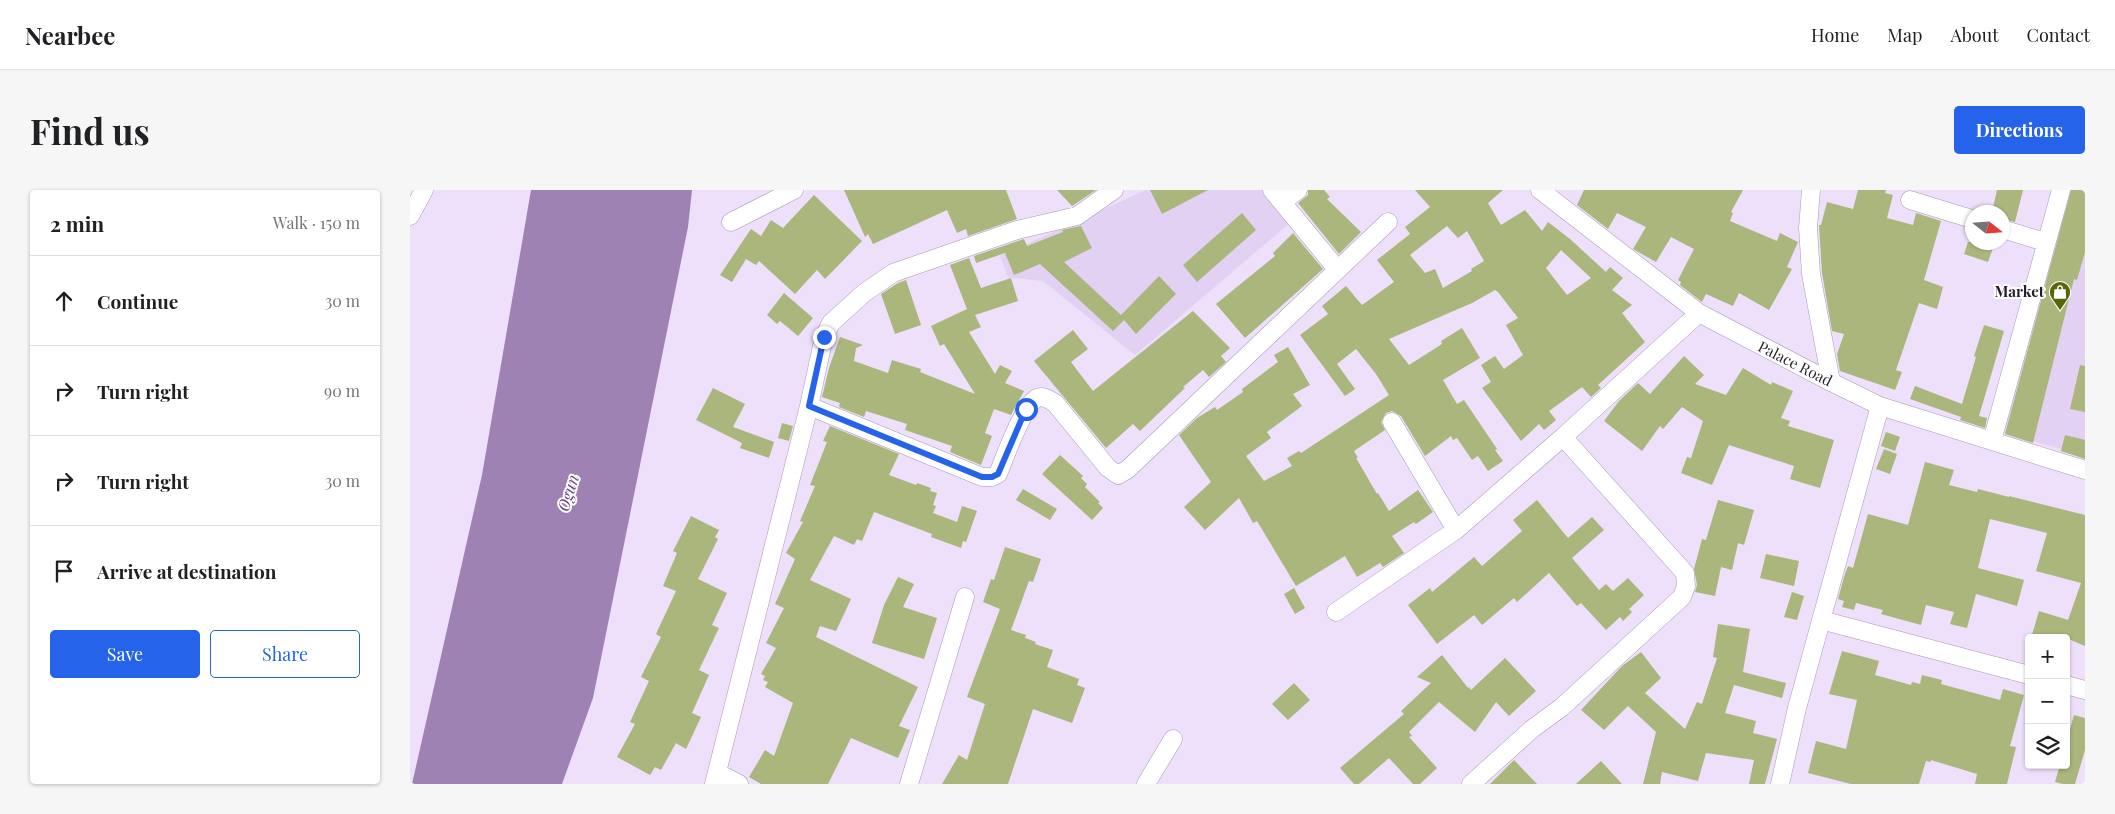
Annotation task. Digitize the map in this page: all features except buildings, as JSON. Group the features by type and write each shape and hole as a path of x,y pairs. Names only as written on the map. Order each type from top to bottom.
{"street":[{"path":"410,216 424,190"},
{"path":"731,222 794,190"},
{"path":"739,784 716,778 809,406 824,337 831,323 864,293 893,273 1017,230 1077,216 1114,190"},
{"path":"1298,190 1277,196 1337,269"},
{"name":"Palace Road","path":"1540,190 1699,313 1831,382 1880,406 2085,470"},
{"path":"1811,190 1808,228 1811,274 1831,382"},
{"path":"1992,441 2045,242 2061,190"},
{"path":"1910,200 1965,217"},
{"path":"809,406 982,477 992,477 998,474 1026,409 1036,398 1045,397 1055,402 1108,468 1118,475 1128,469 1388,222"},
{"path":"2010,231 2045,242"},
{"path":"1336,612 1456,530 1699,313"},
{"path":"1780,784 1797,708 1880,406"},
{"path":"1392,422 1456,530"},
{"path":"1471,784 1532,730 1562,707 1675,604 1682,597 1686,586 1685,573 1563,436"},
{"path":"909,784 965,597"},
{"path":"1821,620 2025,674"},
{"path":"2070,686 2085,690"},
{"path":"1146,784 1173,740"}],"shaded area":[{"path":"1146,190 1264,190 1291,222 1135,355 1043,281 1008,277 1000,256"},
{"name":"Market","path":"2069,190 2085,190 2085,456 2001,432"}],"water":[{"name":"Ogun","path":"531,190 692,190 688,227 593,698 562,784 412,784 482,475"}],"place":[{"name":"Market","path":"2060,311"}],"route":[{"path":"824,337 809,406 982,477 992,477 998,474 1026,409"}]}
